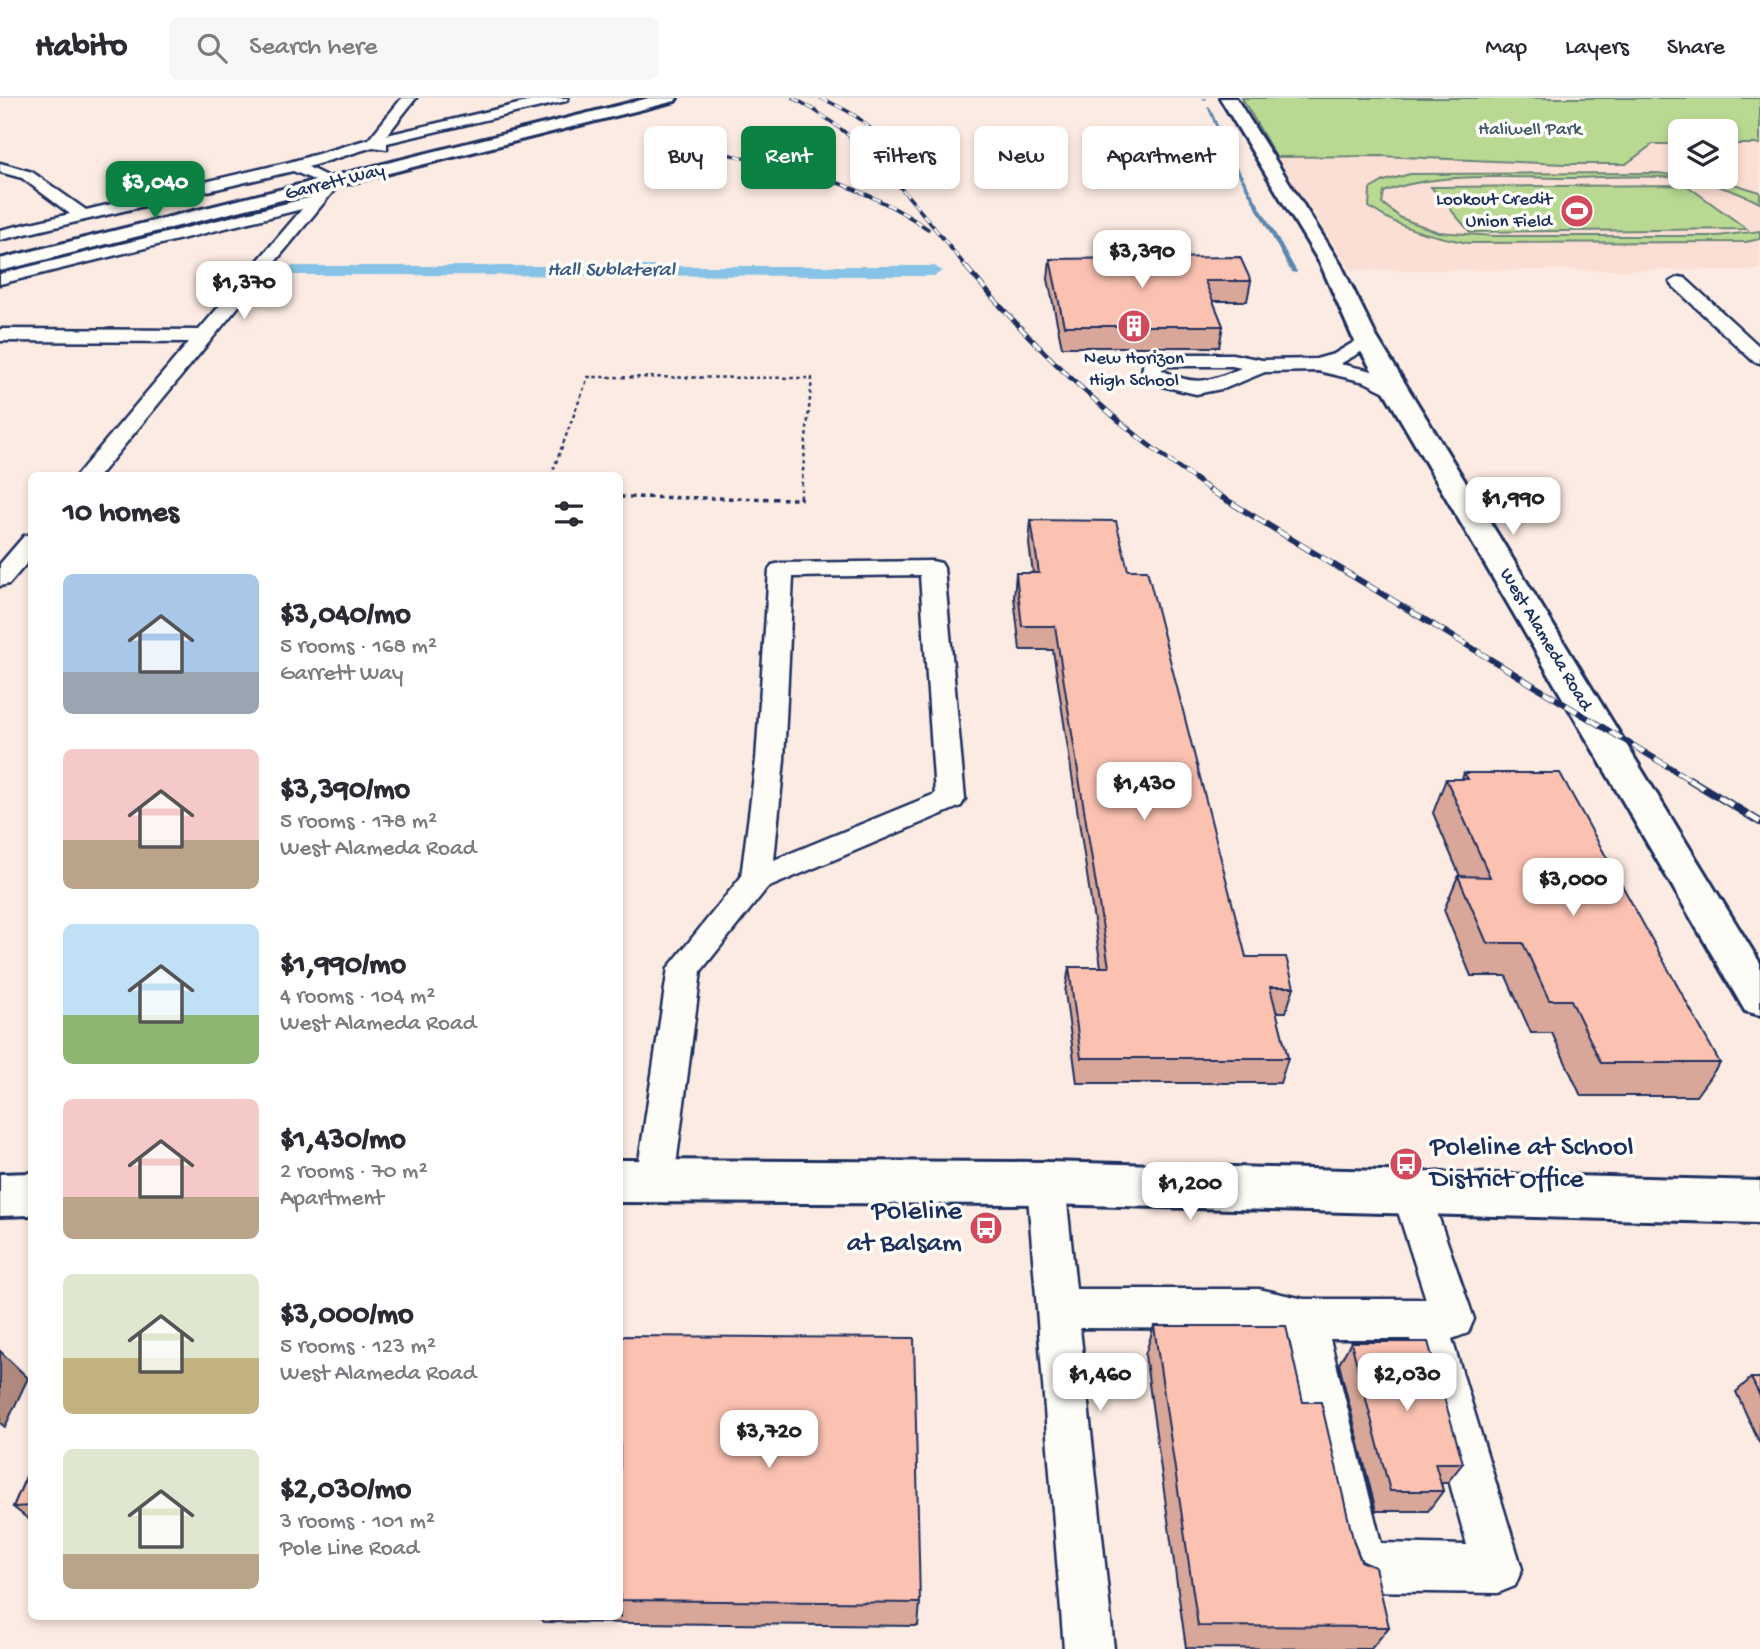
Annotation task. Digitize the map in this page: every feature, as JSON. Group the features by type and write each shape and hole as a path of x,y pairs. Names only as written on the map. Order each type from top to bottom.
{"main road":[{"name":"Garrett Way","path":"0,253 312,173 623,98"},
{"name":"Garrett Way","path":"0,265 669,98"},
{"name":"West Alameda Road","path":"1228,98 1331,265 1366,341 1760,999"},
{"path":"637,1181 1046,1184 1760,1202"},
{"path":"0,1195 28,1194"}],"street":[{"path":"374,142 409,98"},
{"path":"0,235 293,166 374,142 561,98"},
{"path":"374,142 396,153"},
{"path":"90,472 332,183 293,166"},
{"path":"0,167 27,175 82,215"},
{"path":"0,279 319,200"},
{"path":"1679,282 1760,357"},
{"path":"0,335 206,336"},
{"path":"1317,365 1341,358 1366,341"},
{"path":"1262,366 1317,365 1372,378 1396,390"},
{"path":"0,579 28,546"},
{"path":"637,1181 685,968 756,880 950,799 932,568 781,570 770,760 756,880"},
{"path":"1046,1184 1089,1649"},
{"path":"1057,1308 1259,1308 1304,1319 1453,1319 1412,1193"},
{"path":"1304,1319 1363,1567 1498,1569 1425,1319"}],"path":[{"path":"552,472 587,377 812,378 800,499 623,496"}],"shaded area":[{"path":"1653,144 1668,144 1668,189 1738,189 1738,144 1760,144 1760,270 1351,270 1276,157 1380,156 1626,164"}],"green space":[{"name":"Haliwell Park","path":"1242,98 1760,98 1760,144 1738,144 1738,119 1668,119 1668,144 1653,144 1626,164 1380,156 1276,157"},
{"path":"1410,174 1668,174 1668,178 1451,178 1404,185 1384,192 1382,203 1401,218 1438,232 1494,236 1717,236 1760,231 1760,239 1746,242 1468,243 1405,226 1369,207 1370,189 1384,181"},
{"path":"1668,185 1668,189 1692,189 1747,229 1470,232 1431,187"},
{"path":"1738,185 1760,192 1760,203 1727,189 1738,189"}],"building":[{"name":"New Horizon High School","path":"1240,257 1251,281 1205,281 1223,326 1064,326 1050,259"},
{"path":"1031,520 1116,521 1128,570 1147,570 1246,957 1286,957 1294,987 1270,987 1288,1058 1081,1058 1069,967 1109,967 1055,626 1022,626 1016,573 1039,573"},
{"path":"1464,773 1560,773 1720,1063 1601,1063 1571,1000 1549,1000 1523,943 1487,943 1458,876 1490,877 1446,779 1468,779"},
{"path":"1154,1326 1286,1326 1303,1402 1321,1402 1354,1543 1361,1561 1375,1567 1389,1627 1198,1626"},
{"path":"623,1336 914,1338 920,1603 623,1600"},
{"path":"1351,1342 1428,1342 1463,1463 1435,1463 1443,1491 1390,1491"},
{"path":"1751,1378 1760,1378 1760,1396"},
{"path":"28,1472 28,1506 13,1507"}],"waterway":[{"path":"1208,107 1216,126"},
{"path":"1239,173 1294,272"},
{"name":"Hall Sublateral","path":"287,271 934,271"}],"railway":[{"path":"793,98 820,114 868,152 968,269"},
{"path":"821,98 849,112 868,126"},
{"path":"727,155 837,182 898,210 928,229"},
{"path":"966,267 1022,330 1082,388 1144,442 1212,491"},
{"path":"1210,490 1692,781"},
{"path":"1689,779 1760,822"}],"place":[{"name":"Lookout Credit Union Field","path":"1577,211"},
{"name":"New Horizon High School","path":"1134,326"},
{"name":"Poleline at School District Office","path":"1406,1164"},
{"name":"Poleline at Balsam","path":"986,1228"}]}
